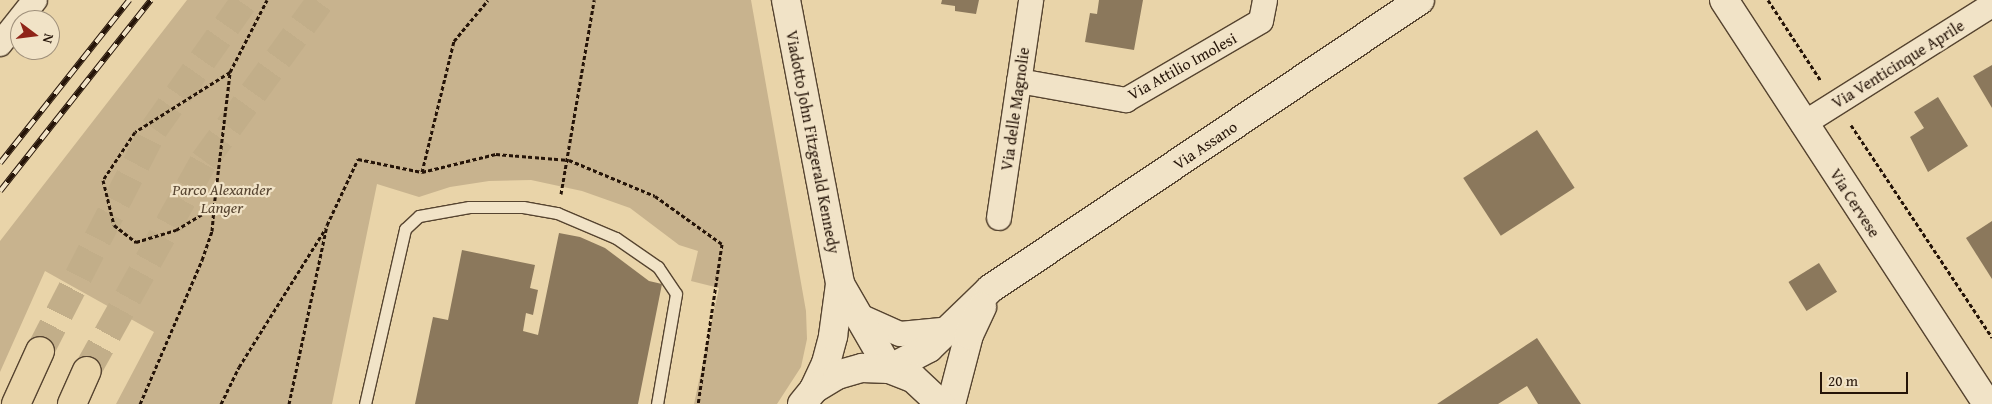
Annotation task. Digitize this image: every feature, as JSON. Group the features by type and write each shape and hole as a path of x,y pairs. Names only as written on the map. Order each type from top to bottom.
{"highway":[{"path":"16,404 40,351"},
{"path":"72,404 87,371"}],"street":[{"path":"0,44 35,0"},
{"name":"Viadotto John Fitzgerald Kennedy","path":"786,0 840,284 855,314 889,369"},
{"name":"Via delle Magnolie","path":"999,218 1031,0"},
{"name":"Via Attilio Imolesi","path":"1019,82 1126,100 1261,21 1264,0"},
{"name":"Via Assano","path":"889,369 929,348 952,329 990,290 1420,0"},
{"name":"Via Cervese","path":"1724,0 1987,404"},
{"name":"Via Venticinque Aprile","path":"1803,124 1992,4"},
{"name":"Viadotto John Fitzgerald Kennedy","path":"808,397 826,363 840,284"},
{"path":"951,404 969,336 990,290"},
{"path":"855,314 900,334 952,329"},
{"path":"808,397 837,375 862,368 889,369 913,378 941,404"}],"lane":[{"path":"365,404 405,229 419,216 469,207 523,206 557,213 616,238 658,267 676,294 657,404"}],"path":[{"path":"140,404 177,323 212,232 230,72 267,0"},
{"path":"221,404 239,367 327,226 358,159 422,172 454,41 488,0"},
{"path":"557,213 569,160 594,0"},
{"path":"1768,0 1992,337"},
{"path":"214,207 176,230 136,242 114,225 103,180 135,132 230,72"},
{"path":"289,404 327,226"}],"green space":[{"name":"Parco Alexander Langer","path":"187,0 751,0 806,311 807,339 801,367 777,404 694,404 719,288 691,281 698,251 679,245 630,208 582,191 531,180 489,181 450,187 419,197 377,184 332,404 116,404 154,332 45,271 0,372 0,241"}],"building":[{"path":"942,0 979,0 976,14 955,11 955,6 941,4"},
{"path":"1099,0 1143,0 1134,50 1085,42 1090,13 1097,14"},
{"path":"1992,65 1992,108 1973,76"},
{"path":"1938,97 1968,146 1928,172 1910,137 1924,128 1914,112"},
{"path":"1537,130 1575,188 1501,236 1463,178"},
{"path":"1992,221 1992,279 1966,238"},
{"path":"559,233 580,237 605,248 649,281 662,284 638,404 415,404 433,317 448,320 462,250 535,265 530,288 538,290 533,315 526,313 523,331 538,335"},
{"path":"1819,263 1837,292 1806,311 1788,282"},
{"path":"1537,338 1581,404 1538,404 1527,386 1498,404 1437,404"}],"tunnel":[{"path":"40,351 154,129 245,0"},
{"path":"87,371 204,161 321,0"}],"railway":[{"path":"0,163 129,0"},
{"path":"0,191 151,0"}]}
